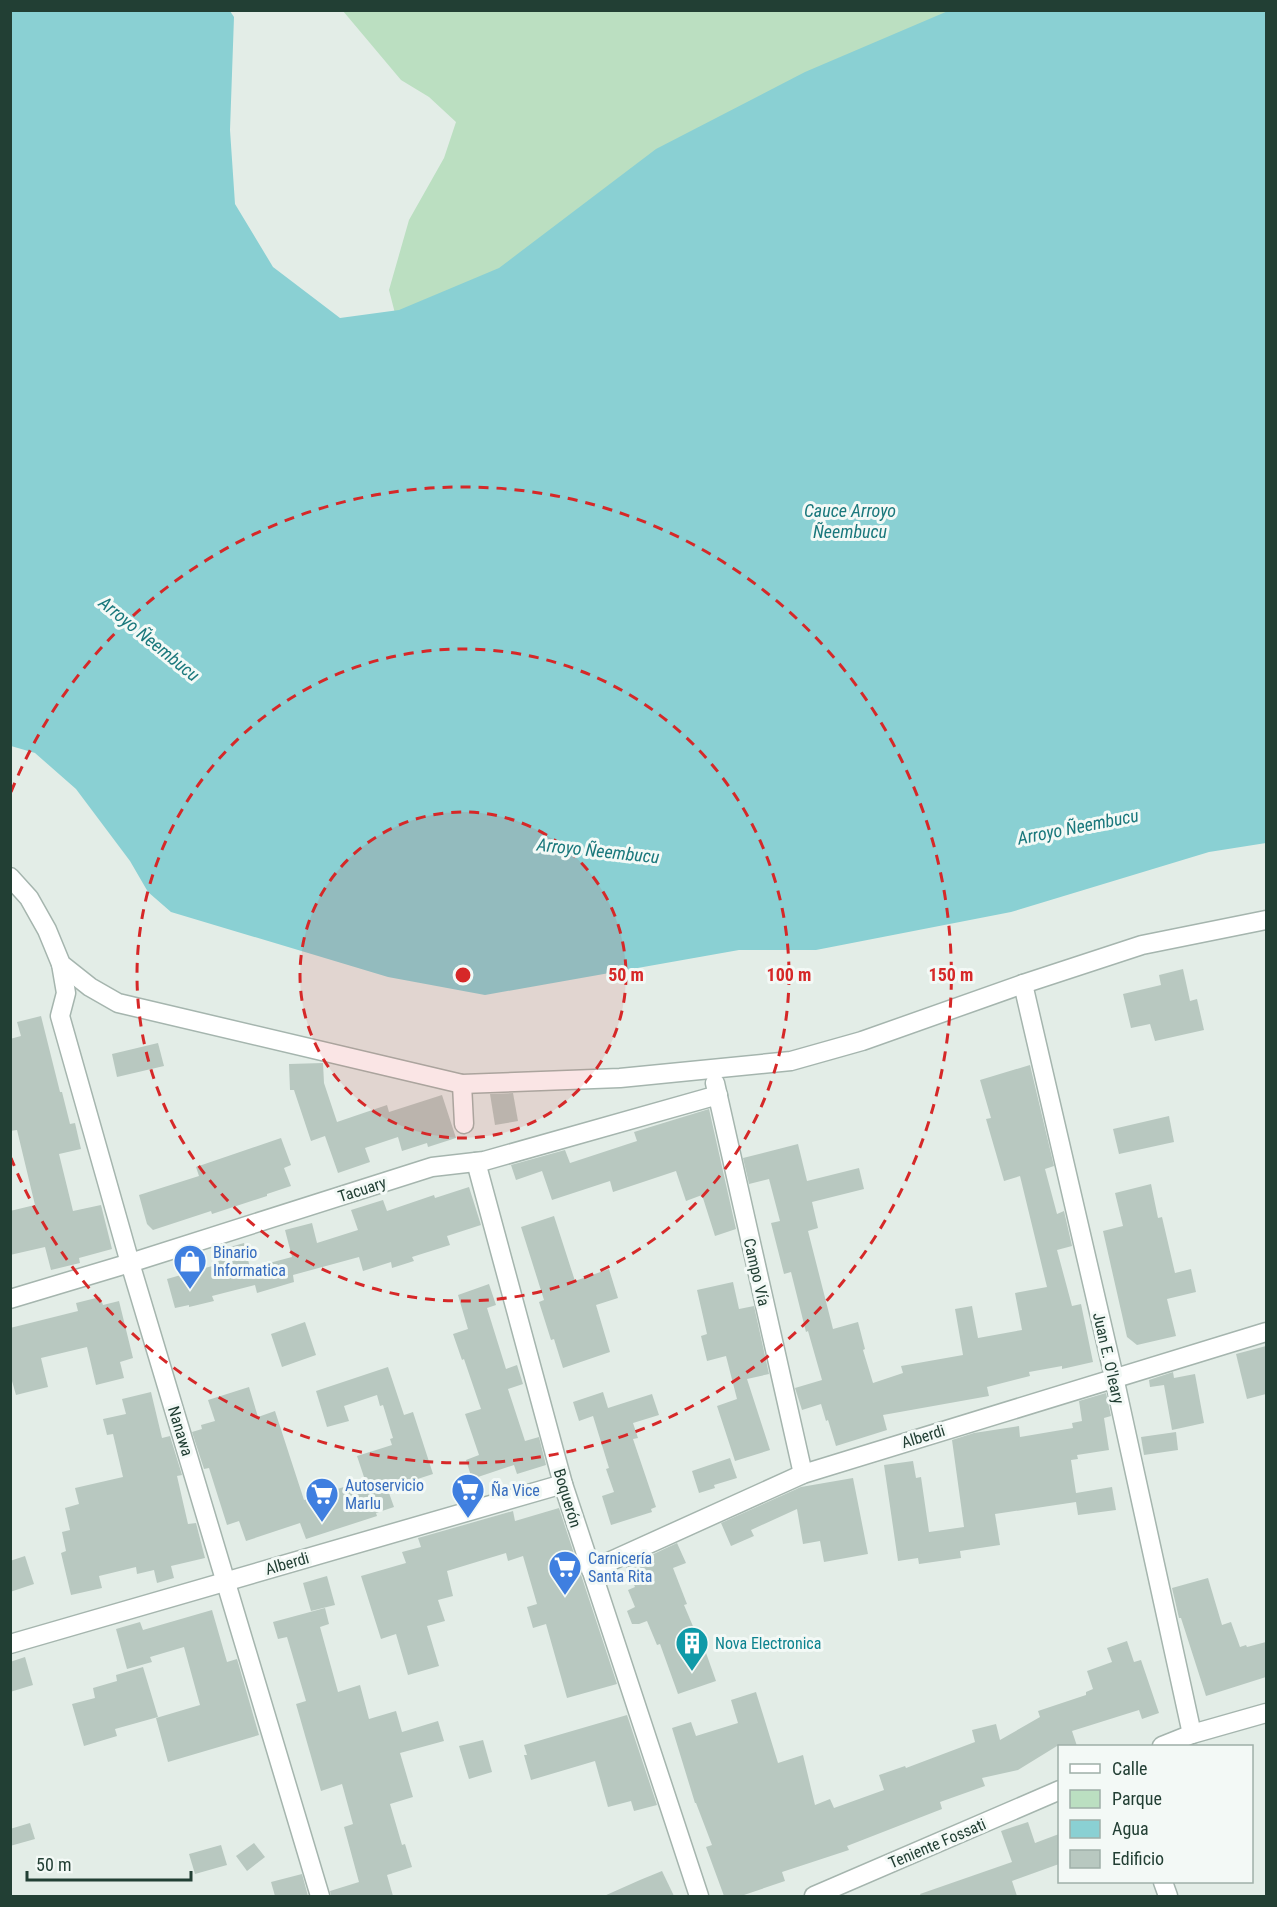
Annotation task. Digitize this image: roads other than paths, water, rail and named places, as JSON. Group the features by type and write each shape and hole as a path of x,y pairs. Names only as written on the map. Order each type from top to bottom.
{"street":[{"name":"Nanawa","path":"10,877 33,906 47,930 61,964 66,993 60,1016 130,1263 320,1896"},
{"path":"61,964 90,987 118,1003 462,1084 620,1078 791,1061 861,1041 1142,945 1266,920"},
{"name":"Juan E. O'leary","path":"1023,984 1114,1377 1192,1734"},
{"name":"Campo Vía","path":"712,1070 803,1474"},
{"path":"462,1084 464,1125"},
{"name":"Tacuary","path":"10,1299 432,1167 476,1162 718,1095"},
{"name":"Boquerón","path":"476,1162 563,1484 699,1896"},
{"name":"Alberdi","path":"591,1570 803,1474 1266,1332"},
{"name":"Alberdi","path":"10,1644 563,1484"},
{"path":"1164,1745 1192,1734 1266,1713"},
{"name":"Teniente Fossati","path":"814,1896 1058,1790"}],"water":[{"name":"Cauce Arroyo Ñeembucu","path":"10,11 230,11 234,17 230,130 235,204 273,267 340,318 399,310 499,268 656,149 805,72 948,11 1266,11 1266,843 1209,852 1011,912 816,950 739,950 485,995 388,977 171,912 148,892 130,861 76,789 35,753 11,746"}],"place":[{"name":"Binario Informatica","path":"190,1290"},
{"name":"Ña Vice","path":"468,1519"},
{"name":"Autoservicio Marlu","path":"322,1523"},
{"name":"Carnicería Santa Rita","path":"565,1596"},
{"name":"Nova Electronica","path":"692,1672"}],"water label":[{"name":"Arroyo Ñeembucu","path":"149,639"},
{"name":"Arroyo Ñeembucu","path":"1078,827"},
{"name":"Arroyo Ñeembucu","path":"598,851"}]}
